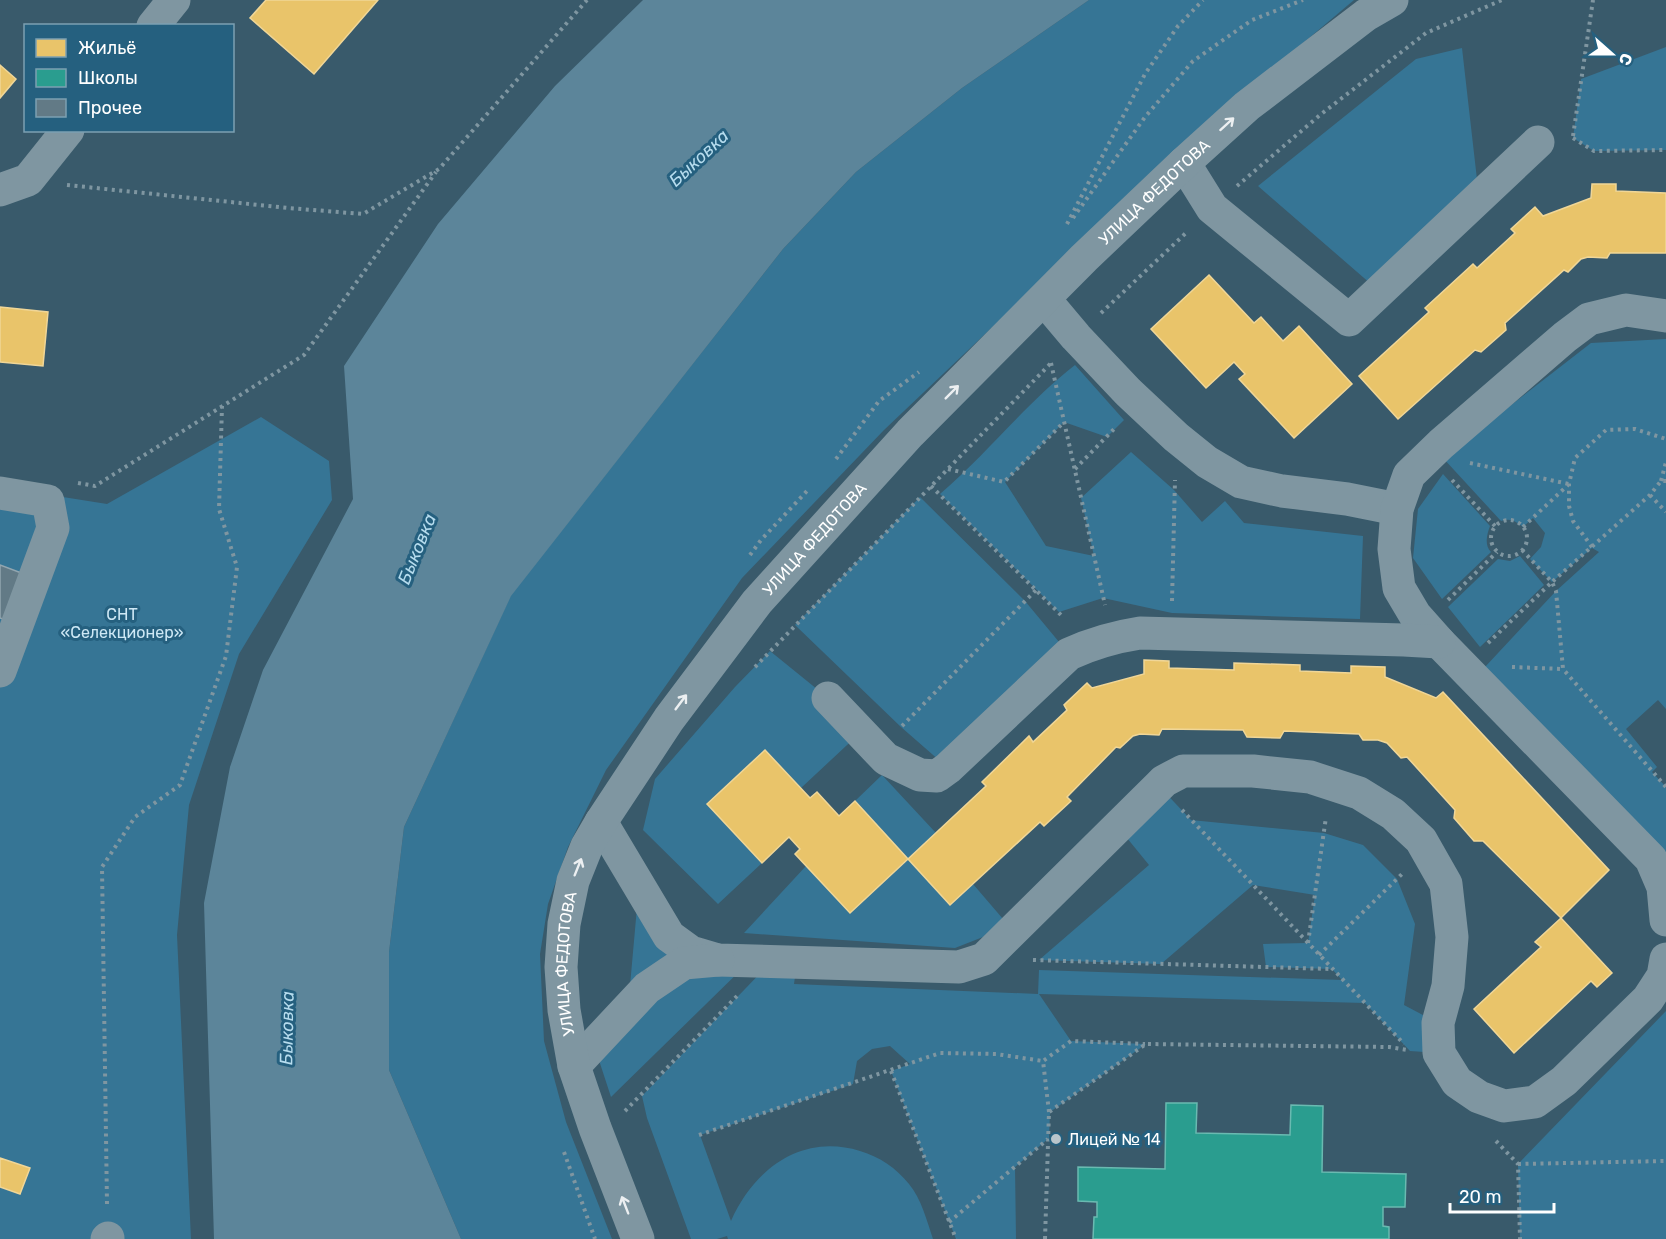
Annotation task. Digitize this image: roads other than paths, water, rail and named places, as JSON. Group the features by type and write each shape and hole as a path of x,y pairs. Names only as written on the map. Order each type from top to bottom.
{"street":[{"path":"155,24 174,0"},
{"name":"УЛИЦА ФЕДОТОВА","path":"638,1239 595,1128 574,1066 561,978 564,924 573,881 587,846 601,822 669,719 757,602 910,433 1084,258 1247,106 1366,15 1392,0"},
{"path":"14,185 66,132"},
{"path":"1184,163 1212,208 1349,320 1538,142"},
{"path":"1044,299 1140,404 1208,462 1242,482 1282,491 1347,499 1397,509"},
{"path":"1666,316 1626,310 1589,319 1564,337 1409,476 1397,509 1394,549 1399,588 1415,615 1652,859 1663,887 1666,920"},
{"path":"0,493 48,501 53,528 0,671"},
{"path":"828,698 886,759 920,775 937,776 1069,654 1101,641 1140,633 1404,640 1431,633"},
{"path":"574,1066 646,988 684,963 718,960 959,967 984,959 1164,781 1183,771 1265,772 1310,777 1359,793 1393,814 1420,840 1446,884 1452,937 1448,986 1438,1023 1438,1053 1457,1082 1479,1097 1504,1106 1534,1102 1564,1081 1648,999 1663,976 1666,959"},
{"path":"601,822 669,936 691,952 718,960"}],"water":[{"name":"Быковка","path":"643,0 1089,0 962,88 856,172 783,249 511,596 404,827 389,952 389,1070 461,1239 214,1239 204,903 230,767 263,670 353,499 344,366 438,224 555,86"}],"place":[{"name":"Лицей № 14","path":"1056,1139"}],"park label":[{"name":"СНТ «Селекционер»","path":"122,623"}]}
